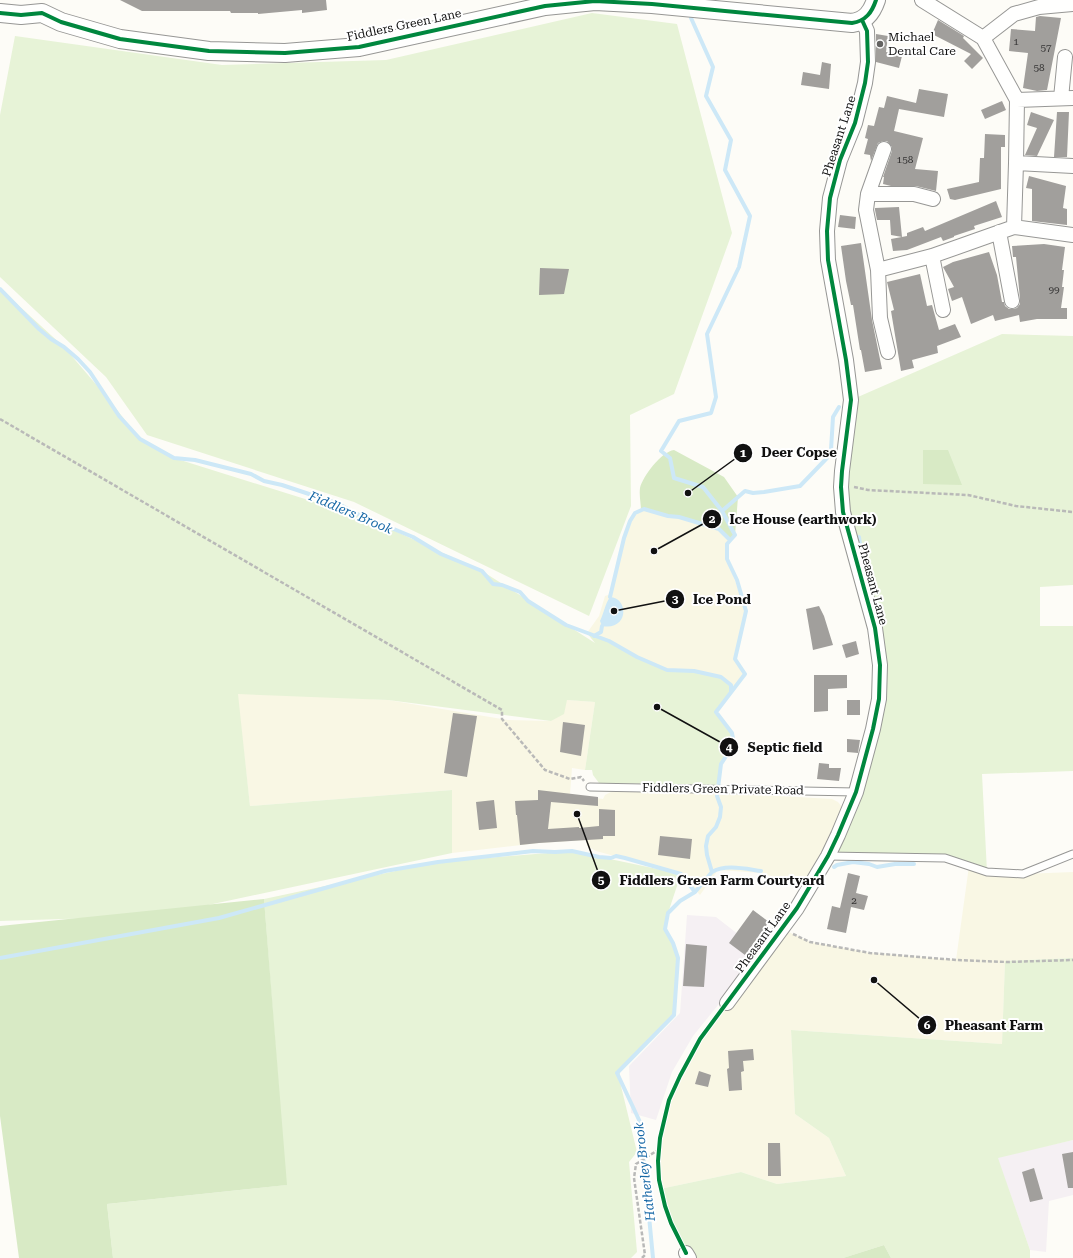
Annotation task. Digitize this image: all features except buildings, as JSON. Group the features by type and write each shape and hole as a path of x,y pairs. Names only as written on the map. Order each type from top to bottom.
{"street":[{"path":"862,20 872,11 876,0"},
{"path":"922,0 983,38 1016,100 1014,227"},
{"name":"Fiddlers Green Lane","path":"0,13 21,15 44,7 61,22 120,39 209,51 285,53 359,47 545,6 595,1 652,4 724,5 847,23 862,20"},
{"path":"983,38 1014,14 1040,7 1073,4"},
{"name":"Pheasant Lane","path":"727,1003 812,886 828,856 856,792 876,714 880,683 880,665 875,628 843,512 841,486 842,471 852,400 828,260 827,232 830,198 835,178 840,160 855,123 865,83 868,62 867,31 862,20"},
{"path":"1016,100 1067,98 1065,57"},
{"path":"884,149 868,194 866,210 878,270 880,318 888,352"},
{"path":"1016,163 1073,166"},
{"path":"868,194 914,194 933,199"},
{"path":"878,270 932,256 1014,227 1073,235"},
{"path":"999,232 1012,301"},
{"path":"932,256 942,310"}],"lane":[{"name":"Fiddlers Green Private Road","path":"590,787 856,792"},
{"path":"828,856 945,858 986,872 1024,874 1073,854"}],"path":[{"path":"0,419 502,710 502,719 545,770 570,780 581,777 590,787"},
{"path":"841,486 856,487 868,490 968,496 1016,506 1073,512"},
{"path":"782,929 810,942 870,953 957,960 1007,962 1073,960"},
{"path":"642,1258 645,1255 634,1178 636,1164 658,1150"}],"shaded area":[{"path":"644,509 668,516 679,517 719,529 730,540 727,544 727,559 746,611 735,659 745,674 731,692 731,685 694,671 667,670 587,633 599,616 605,596 611,594 624,538 630,521 635,513"},
{"path":"237,692 388,700 508,720 551,721 567,700 595,702 585,770 572,768 570,794 603,799 605,795 611,792 710,792 832,799 838,802 842,807 842,812 807,888 762,873 718,870 700,895 681,874 596,851 587,846 586,840 539,843 452,853 452,790 250,806"},
{"path":"969,866 1023,874 1073,872 1073,958 1005,961 1002,1044 791,1030 795,1114 829,1138 846,1176 777,1184 741,1172 660,1189 658,1161 660,1138 665,1113 674,1088 700,1039 782,929 810,942 870,953 956,960"},
{"path":"687,915 716,917 761,952 693,1036 672,1072 656,1120 631,1113 629,1066 680,1013"},
{"path":"1073,1140 1073,1195 1049,1201 1046,1252 1030,1250 997,1157"}],"green space":[{"path":"592,13 677,24 732,233 674,394 630,415 631,506 589,616 354,502 147,435 106,377 0,277 0,115 15,36 222,65 386,60"},
{"path":"0,290 64,347 140,439 174,458 369,519 482,571 595,643 587,633 609,641 637,657 667,670 694,671 721,677 731,685 731,692 716,712 732,733 734,744 721,764 718,785 599,783 593,775 592,770 585,770 595,702 567,700 564,714 551,721 388,700 238,694 250,806 452,790 452,853 157,916 0,921"},
{"path":"1002,334 1073,336 1073,585 1040,587 1040,626 1073,626 1073,771 982,774 987,872 945,858 828,856 838,835 880,683 843,512 851,400"},
{"path":"674,450 724,477 738,497 735,535 730,540 719,529 679,518 641,510 640,488 645,477 658,460"},
{"path":"923,450 948,450 962,485 923,484"},
{"path":"572,851 681,874 668,913 665,929 678,958 674,1015 620,1072 620,1082 637,1152 629,1162 637,1252 631,1258 113,1258 107,1204 286,1185 264,899 438,862"},
{"path":"264,899 287,1185 107,1204 113,1258 19,1258 0,1116 0,926"},
{"path":"1073,958 1073,1140 998,1158 1030,1250 1030,1258 891,1258 884,1245 843,1258 689,1258 679,1242 665,1207 660,1189 741,1172 777,1184 846,1176 829,1138 795,1114 791,1030 1002,1044 1005,961"},
{"path":"884,1245 891,1258 843,1258"}],"water":[{"path":"610,597 621,603 623,614 617,624 602,626 600,621"}],"waterway":[{"name":"Hatherley Brook","path":"653,1258 640,1122 617,1073 674,1015 678,958 673,943 665,929 668,913 680,901 695,892 712,872 706,846 708,836 716,827 720,817 721,807 717,796 721,764 734,744 732,733 716,712 745,674 735,659 746,611 737,580 727,559 727,544 735,535 722,511 703,487 674,478 670,458 661,451 679,421 711,413 716,397 707,334 739,267 750,216 725,170 731,140 706,96 713,67 691,18"},
{"name":"Fiddlers Brook","path":"0,289 39,329 78,359 90,372 119,416 140,439 174,458 195,460 251,474 264,481 282,485 339,504 355,513 413,537 441,554 482,571 493,584 502,585 520,592 528,601 566,625 609,641 637,657 667,670 694,671 721,677 731,685 731,692"},
{"path":"722,511 745,491 753,493 800,486 827,458 831,450 833,417 839,407"},
{"path":"610,597 624,538 630,521 635,513 644,509 668,516 679,517 719,529 730,540"},
{"path":"859,537 862,557 869,582"},
{"path":"594,636 601,632 602,626"},
{"path":"0,958 219,918 385,871 438,862 533,851 572,851 599,857 611,858 616,856 625,858 681,874 695,892"},
{"path":"834,867 853,862 869,864 877,867 895,864 914,864"},
{"path":"712,872 723,868 742,868 761,871"}],"cycle path":[{"path":"0,13 21,15 42,13 61,22 120,39 209,51 285,53 359,47 545,6 595,1 652,4 852,23 865,18 873,8 876,0"},
{"path":"686,1253 671,1223 665,1206 659,1180 658,1161 660,1138 669,1100 700,1039 797,908 828,856 856,792 873,729 879,699 880,665 875,628 843,512 841,487 842,471 851,400 846,360 828,260 827,231 830,198 840,160 855,123 865,83 868,62 867,31 862,20"}],"place":[{"name":"Michael Dental Care","path":"880,44"},
{"name":"Deer Copse","path":"688,493"},
{"name":"Ice House (earthwork)","path":"654,551"},
{"name":"Ice Pond","path":"614,611"},
{"name":"Septic field","path":"657,707"},
{"name":"Fiddlers Green Farm Courtyard","path":"577,814"},
{"name":"Pheasant Farm","path":"874,980"}]}
